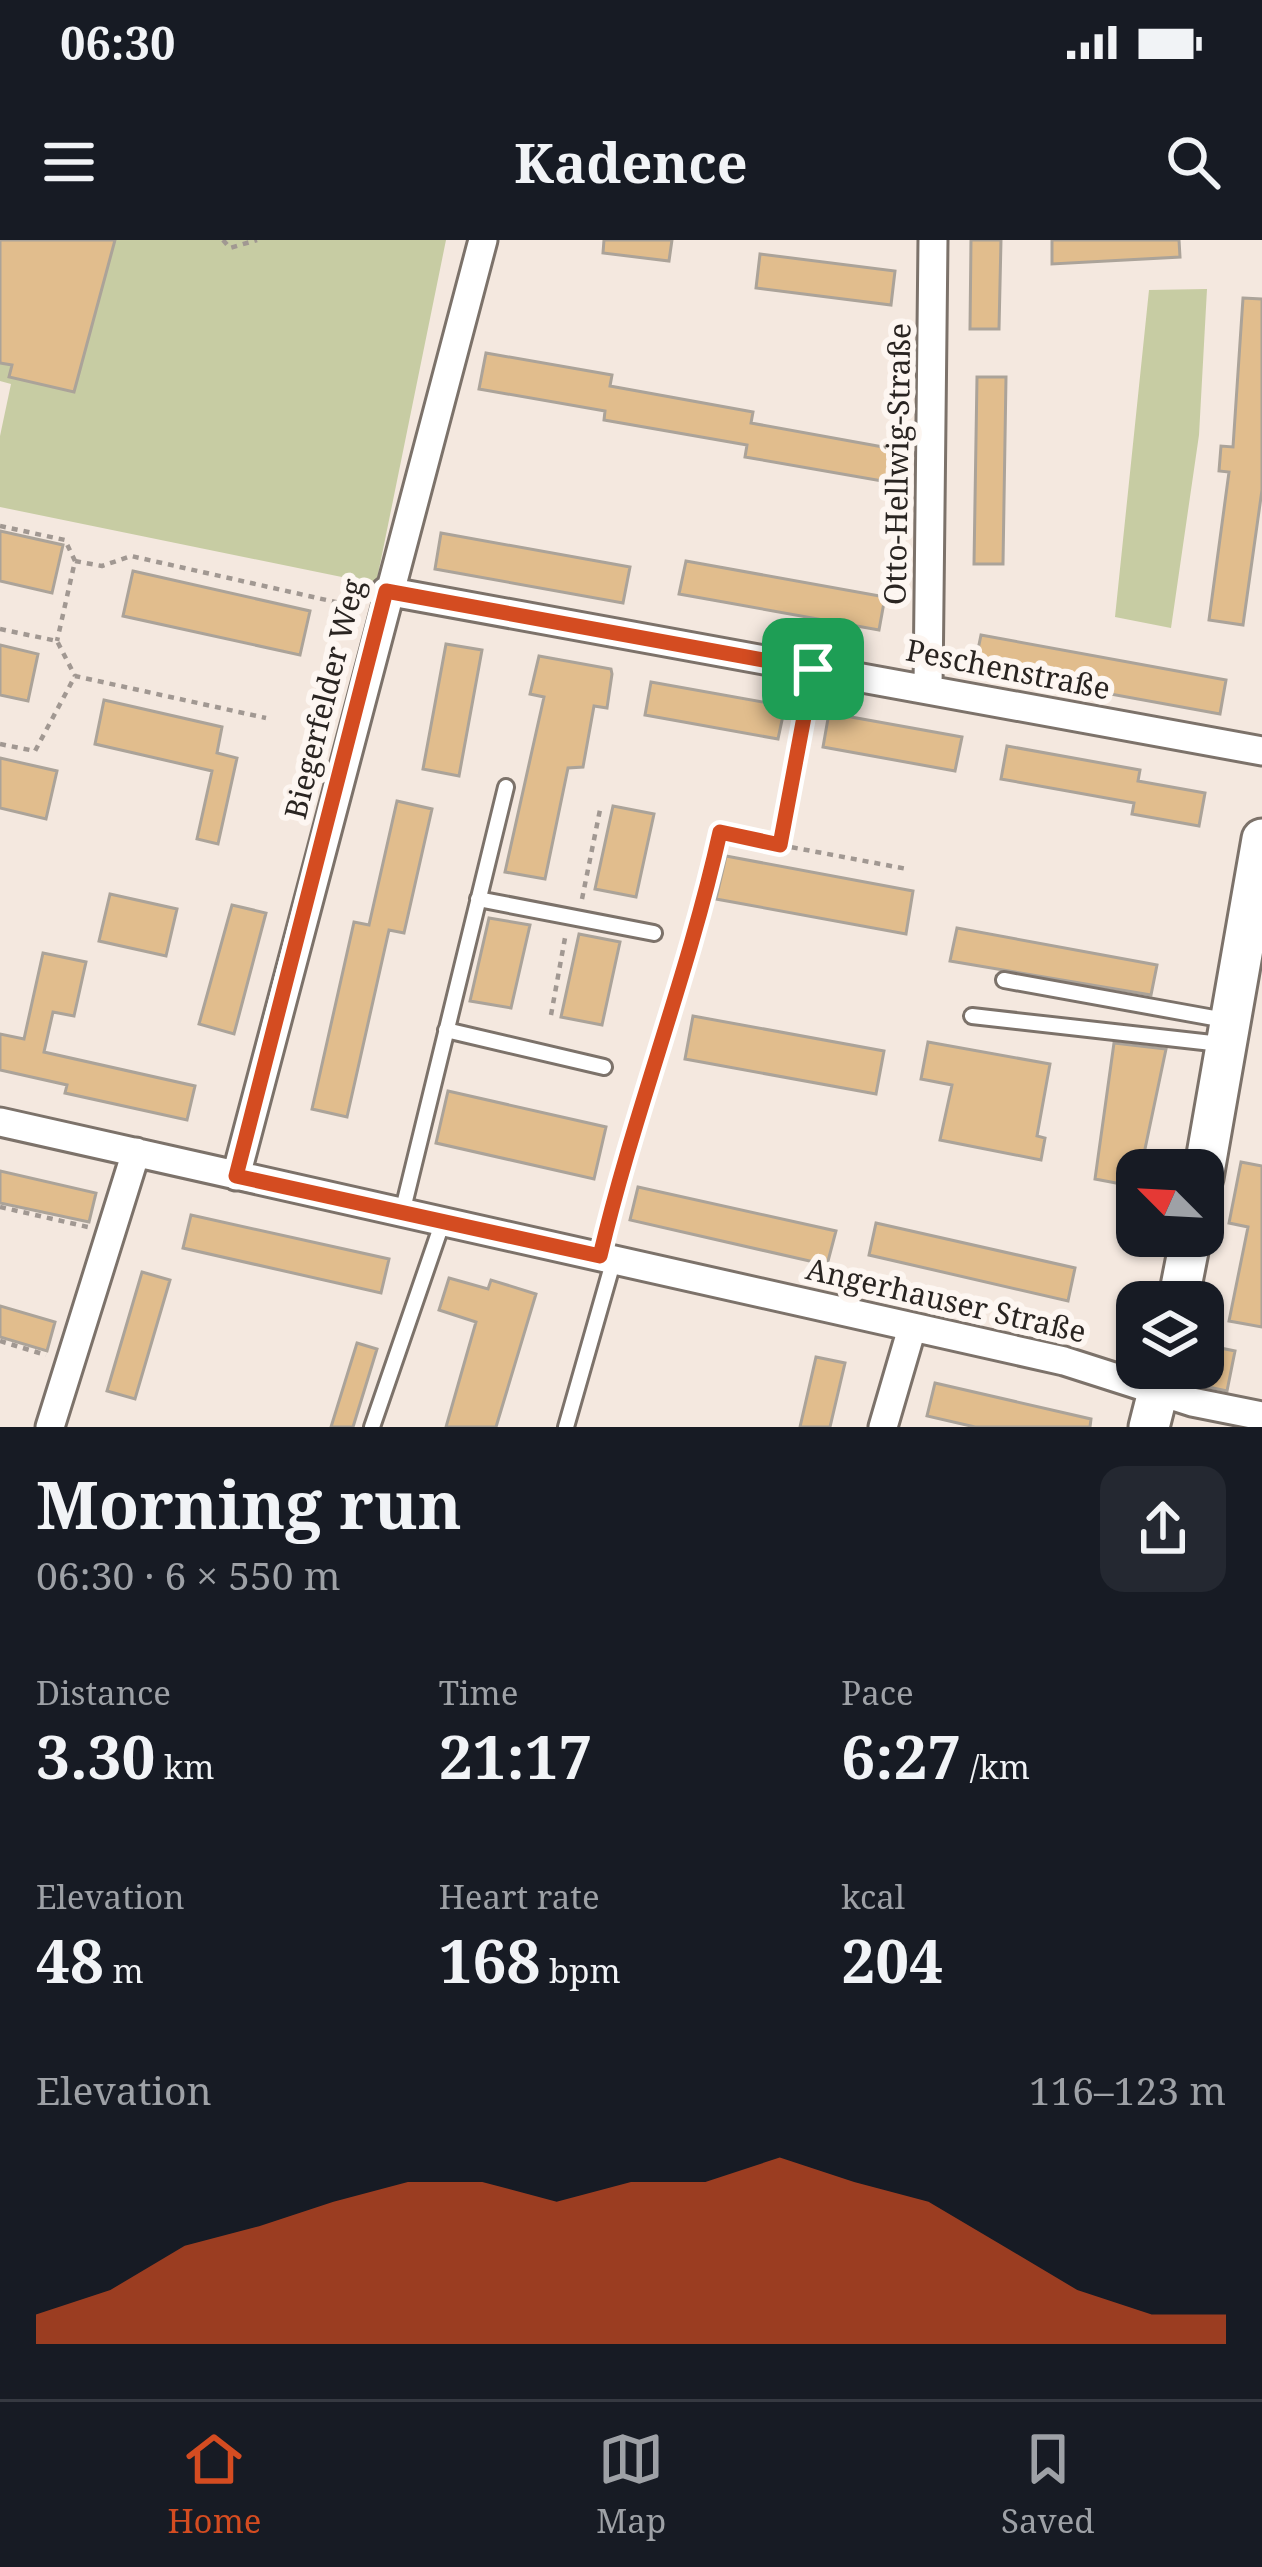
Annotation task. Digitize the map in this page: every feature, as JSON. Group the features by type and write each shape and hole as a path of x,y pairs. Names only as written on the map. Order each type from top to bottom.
{"main road":[{"path":"1208,1149 1228,1033 1256,914 1262,839"}],"street":[{"name":"Biegerfelder Weg","path":"236,1176 483,240"},
{"name":"Otto-Hellwig-Straße","path":"928,688 933,240"},
{"name":"Peschenstraße","path":"384,602 928,688 1262,752"},
{"name":"Angerhauser Straße","path":"0,1122 1064,1361 1157,1395 1251,1414"},
{"path":"50,1427 136,1152"},
{"path":"883,1427 912,1328"}],"lane":[{"path":"402,1213 506,787"},
{"path":"566,1427 642,1093 700,925 718,842"},
{"path":"478,899 654,933"},
{"path":"1004,980 1228,1033"},
{"path":"972,1016 1228,1033"},
{"path":"446,1030 604,1067"},
{"path":"372,1427 442,1221"}],"path":[{"path":"223,240 230,248 257,240"},
{"path":"0,526 64,540 75,561 58,641 74,676"},
{"path":"75,561 102,566 131,556 384,602"},
{"path":"0,629 58,641"},
{"path":"780,845 813,669"},
{"path":"74,676 266,718"},
{"path":"0,744 35,751 74,676"},
{"path":"551,1015 601,805"},
{"path":"718,842 720,832 907,869"},
{"path":"0,1208 110,1232"},
{"path":"0,1341 70,1363"}],"green space":[{"path":"0,240 446,240 376,584 0,507 0,436 11,384 0,381"},
{"path":"1207,289 1199,435 1171,628 1115,617 1149,290"}],"building":[{"path":"0,240 115,240 74,392 9,377 12,365 0,363"},
{"path":"604,240 672,240 669,261 603,253"},
{"path":"971,240 1001,240 999,329 970,329"},
{"path":"1052,240 1179,240 1180,257 1052,264"},
{"path":"760,254 895,271 891,305 756,288"},
{"path":"1243,298 1262,299 1262,490 1243,625 1209,620 1229,472 1219,471 1221,446 1233,447"},
{"path":"486,353 612,375 610,386 753,412 751,423 894,449 888,482 745,457 747,445 604,420 605,411 479,389"},
{"path":"977,377 1006,377 1003,564 974,564"},
{"path":"0,531 63,545 52,593 0,581"},
{"path":"441,533 630,567 623,603 435,569"},
{"path":"686,561 885,597 879,630 679,594"},
{"path":"133,571 310,611 300,655 123,616"},
{"path":"981,635 1226,680 1220,714 974,669"},
{"path":"446,644 482,650 459,776 423,769"},
{"path":"0,645 38,654 28,701 0,695"},
{"path":"539,656 611,669 612,674 607,708 594,706 583,767 568,768 545,879 505,872 544,697 530,694"},
{"path":"651,682 785,706 778,739 645,715"},
{"path":"104,700 222,727 217,753 237,758 218,844 197,839 212,771 95,744"},
{"path":"829,713 962,737 955,771 823,747"},
{"path":"1007,746 1140,770 1138,781 1205,793 1199,826 1132,814 1134,803 1001,779"},
{"path":"0,758 57,771 46,819 0,808"},
{"path":"397,801 432,809 404,933 389,930 347,1117 312,1109 354,922 369,925"},
{"path":"613,806 654,814 636,897 595,889"},
{"path":"726,856 913,891 906,934 716,899"},
{"path":"110,894 177,909 166,956 99,941"},
{"path":"232,905 266,913 234,1034 199,1024"},
{"path":"489,918 530,925 511,1008 470,1001"},
{"path":"957,928 1157,965 1151,995 950,961"},
{"path":"579,934 620,942 602,1025 561,1017"},
{"path":"43,953 86,962 74,1016 53,1012 44,1052 195,1086 187,1120 65,1093 67,1085 0,1070 0,1034 24,1039"},
{"path":"693,1016 884,1051 876,1094 685,1059"},
{"path":"928,1042 1050,1064 1037,1136 1045,1138 1041,1160 940,1140 952,1085 921,1079"},
{"path":"1114,1043 1166,1049 1145,1149 1116,1149 1116,1183 1095,1179"},
{"path":"448,1091 606,1127 594,1179 436,1143"},
{"path":"1241,1162 1262,1166 1262,1327 1229,1321 1248,1227 1229,1223"},
{"path":"0,1171 96,1193 89,1222 0,1203"},
{"path":"638,1187 836,1231 827,1265 630,1220"},
{"path":"191,1215 389,1259 381,1293 183,1248"},
{"path":"876,1223 1075,1268 1068,1301 869,1255"},
{"path":"142,1272 170,1280 135,1399 107,1391"},
{"path":"449,1278 488,1289 491,1280 536,1294 496,1427 446,1427 476,1322 439,1310"},
{"path":"0,1306 55,1322 47,1351 0,1337"},
{"path":"357,1343 377,1349 353,1427 331,1427"},
{"path":"1224,1349 1235,1351 1227,1391 1218,1389 1224,1389"},
{"path":"816,1357 845,1363 830,1427 800,1427"},
{"path":"935,1383 1091,1419 1090,1427 975,1427 927,1416"}],"route":[{"path":"386,591 813,669 780,845 720,832 700,925 625,1149 600,1256 236,1176 386,591"}]}
